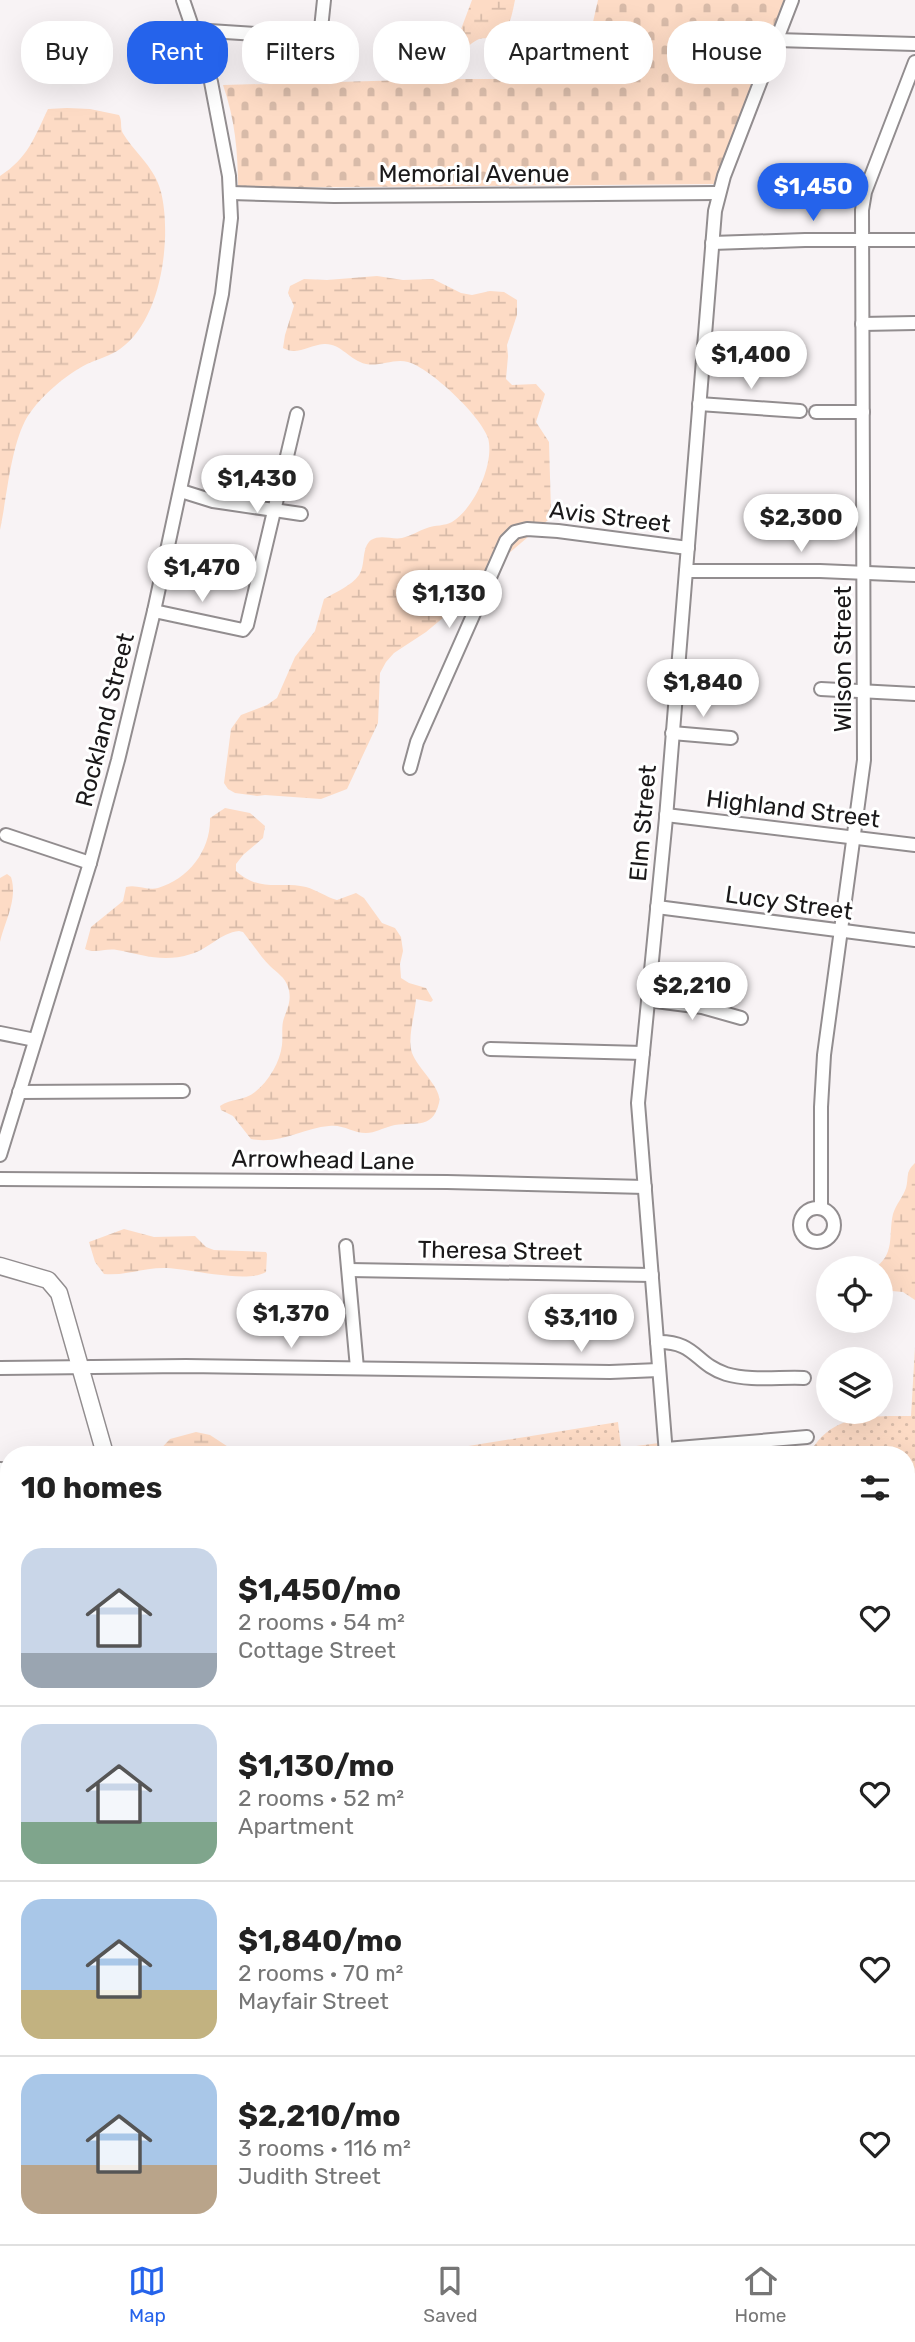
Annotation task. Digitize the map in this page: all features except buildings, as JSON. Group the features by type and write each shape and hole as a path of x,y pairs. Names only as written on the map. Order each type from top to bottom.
{"main road":[{"path":"0,1266 43,1278 56,1288 64,1302 104,1446"}],"street":[{"name":"Rockland Street","path":"183,0 191,21"},
{"path":"228,32 320,38 324,0"},
{"name":"Elm Street","path":"784,21 792,0"},
{"path":"786,40 915,44"},
{"name":"Wilson Street","path":"821,1208 824,1055 864,760 861,240 865,192 915,62"},
{"name":"Rockland Street","path":"0,1155 3,1132 19,1092 90,863 118,760 181,491 222,294 231,218 231,193 210,84"},
{"name":"Elm Street","path":"665,1446 638,1103 666,815 712,243 718,193 759,84"},
{"name":"Memorial Avenue","path":"231,193 347,196 718,193"},
{"path":"712,243 915,240"},
{"path":"862,324 915,323"},
{"path":"699,404 800,411"},
{"path":"816,412 863,412"},
{"path":"154,611 243,630 247,625 297,414"},
{"path":"181,491 213,501 301,514"},
{"name":"Avis Street","path":"410,768 417,742 506,541 515,532 527,529 558,531 688,548"},
{"path":"686,571 809,570 915,575"},
{"path":"821,689 915,694"},
{"path":"672,733 732,738"},
{"name":"Highland Street","path":"666,815 915,845"},
{"path":"6,835 90,863"},
{"name":"Lucy Street","path":"657,907 915,940"},
{"path":"648,1000 702,1007 741,1018"},
{"path":"0,1033 35,1040"},
{"path":"491,1049 643,1053"},
{"path":"19,1092 183,1091"},
{"name":"Arrowhead Lane","path":"0,1179 434,1182 645,1187"},
{"path":"346,1246 357,1368"},
{"name":"Theresa Street","path":"349,1270 652,1275"},
{"path":"657,1342 680,1344 715,1369 730,1375 804,1378"},
{"path":"0,1368 357,1368 610,1372 659,1370"},
{"path":"722,1446 807,1437"}],"green space":[{"path":"472,0 515,0 509,21 484,21 484,38 470,45 470,21 464,21"},
{"path":"598,0 786,0 778,21 667,21 667,84 753,84 714,184 238,188 235,136 223,85 359,84 359,81 373,81 373,84 470,84 470,79 484,79 484,84 653,84 653,21 593,21"},
{"path":"67,108 119,115 124,135 155,176 161,192 164,210 164,254 154,298 146,319 134,336 120,349 87,364 52,388 25,421 16,446 0,530 0,176 24,155 48,109"},
{"path":"377,276 403,280 433,279 461,293 472,295 490,291 504,292 517,300 517,315 507,345 506,379 512,385 536,384 545,394 536,422 549,442 551,512 548,520 481,577 450,612 394,653 386,662 380,673 378,723 347,789 321,799 235,793 224,783 231,729 241,715 277,698 295,657 315,631 324,599 356,579 366,547 371,540 379,537 405,537 449,523 460,516 475,496 485,472 489,448 483,429 454,394 429,373 403,361 366,364 330,344 298,351 283,348 294,306 288,293 290,286 304,279"},
{"path":"225,808 250,813 265,826 263,838 236,864 236,871 245,878 262,884 306,887 337,900 356,893 364,898 382,923 395,928 401,937 403,951 401,978 426,988 433,1000 431,1002 416,999 410,1040 415,1059 434,1085 439,1097 432,1118 369,1133 334,1126 319,1127 272,1140 251,1139 233,1116 221,1110 220,1106 251,1095 273,1071 281,1051 283,1024 289,1003 290,995 285,980 266,962 243,932 239,931 181,957 154,957 117,950 85,949 91,927 123,901 126,887 158,888 179,878 196,862 207,841 210,818"},
{"path":"7,874 11,877 13,893 0,942 0,878"},
{"path":"915,1163 915,1300 903,1292 893,1291 893,1256 886,1256 890,1244 893,1214 906,1188 910,1169"},
{"path":"124,1229 154,1237 195,1236 206,1247 214,1250 266,1252 266,1272 231,1276 164,1268 104,1274 95,1262 89,1242"},
{"path":"915,1347 915,1446 814,1446 823,1435 841,1424 893,1424 893,1416 911,1416"},
{"path":"618,1422 621,1446 469,1446"},
{"path":"196,1432 210,1435 227,1446 163,1446 170,1439"},
{"path":"659,1443 659,1446 636,1446"}]}
